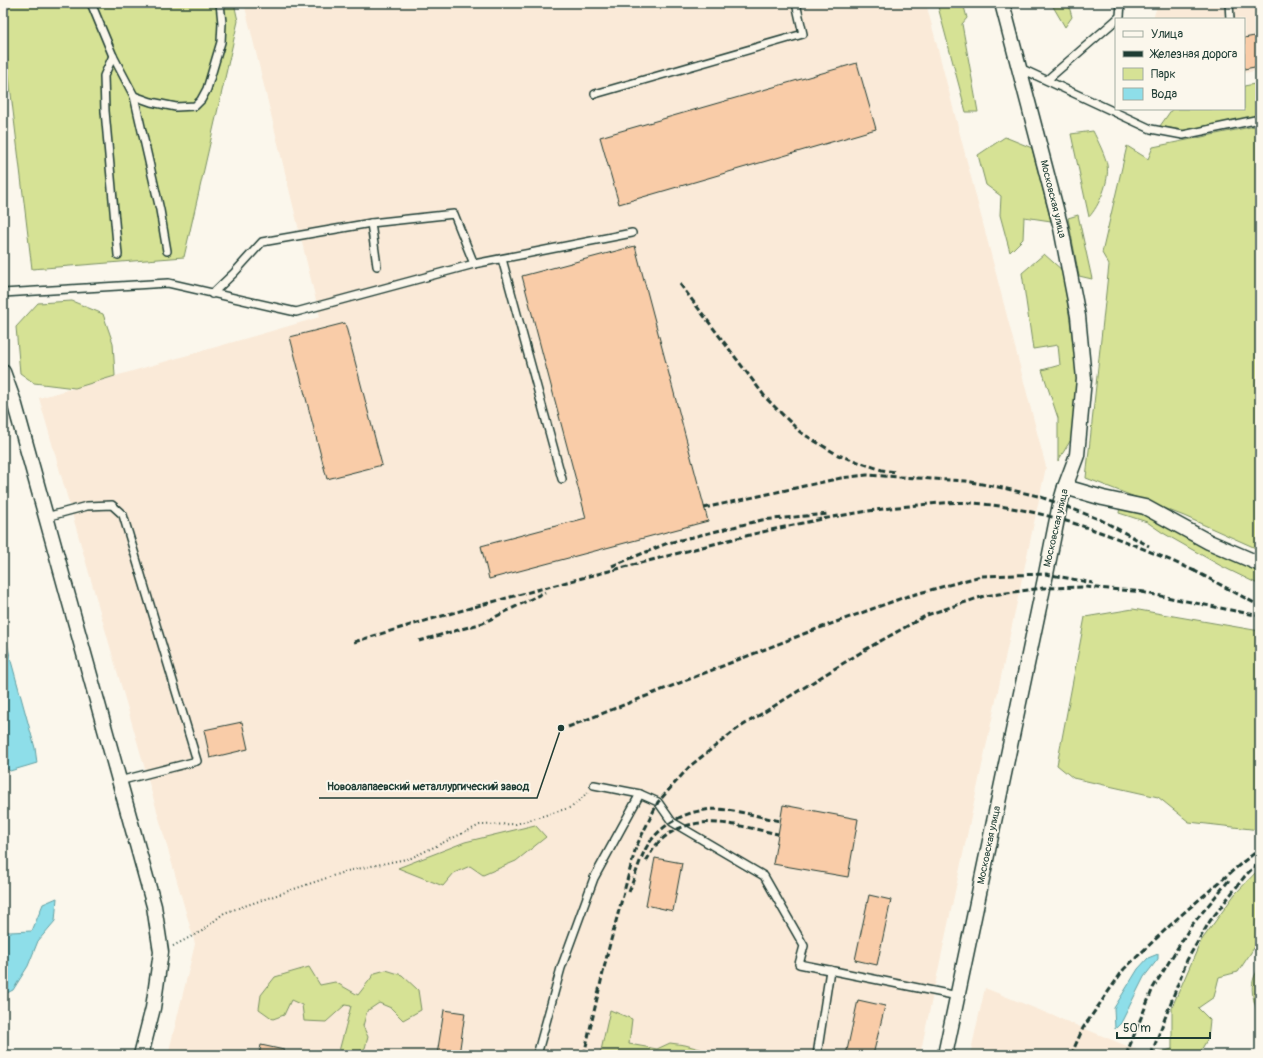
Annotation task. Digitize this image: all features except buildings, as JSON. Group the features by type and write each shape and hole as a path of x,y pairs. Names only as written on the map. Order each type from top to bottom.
{"street":[{"name":"Московская улица","path":"945,1055 1046,574 1056,518 1065,487 1077,455 1084,379 1078,316 1061,228 1002,3"},
{"path":"3,372 15,405 154,906 161,952 153,1008 142,1055"},
{"path":"1065,487 1103,498 1145,507 1209,542 1260,564"}],"lane":[{"path":"91,3 113,56 134,96 160,210 167,251"},
{"path":"134,96 151,102 176,107 195,106 201,100 207,89 221,42 222,23 220,3"},
{"path":"595,94 803,34 796,3"},
{"path":"1117,18 1120,16 1121,3"},
{"path":"1229,3 1230,18"},
{"path":"1047,80 1115,20"},
{"path":"113,56 104,76 105,111 118,255"},
{"path":"1020,68 1151,129 1183,135 1260,119"},
{"path":"212,294 234,273 262,242 371,223 454,214 474,264"},
{"path":"371,223 377,266"},
{"path":"3,293 168,283 296,312 474,264 632,233"},
{"path":"502,259 562,479"},
{"path":"46,517 87,506 112,506 123,514 197,760 119,781"},
{"path":"594,785 640,794 658,802 672,822 764,876 804,946 799,964 958,996"},
{"path":"537,1055 561,968 594,878 640,794"},
{"path":"817,1055 830,970"}],"path":[{"path":"161,952 202,931 224,913 347,871 411,858 480,825 516,824 572,807 594,785"}],"shaded area":[{"path":"244,3 926,3 1046,467 920,1055 168,1055 195,944 39,398 320,317"},
{"path":"1158,3 1260,3 1260,70 1245,73 1245,18 1153,18"},
{"path":"985,988 1083,1028 1149,1055 970,1055"}],"green space":[{"path":"3,3 234,3 238,21 184,257 32,269 3,27"},
{"path":"937,3 963,3 967,18 962,24 978,112 966,112"},
{"path":"1051,3 1068,3 1072,17 1065,27"},
{"path":"1260,83 1260,116 1255,119 1186,131 1160,126 1171,110 1245,110 1245,86"},
{"path":"1260,125 1260,550 1184,516 1086,478 1109,265 1102,253 1127,146 1148,159 1153,147"},
{"path":"1093,131 1105,157 1107,165 1107,178 1100,200 1089,217 1071,134"},
{"path":"1005,137 1032,148 1051,221 1024,217 1023,239 1010,252 1000,215 1001,196 986,185 978,155"},
{"path":"1078,215 1092,279 1079,276 1068,218"},
{"path":"1044,254 1063,271 1075,357 1078,394 1072,438 1058,461 1058,418 1042,370 1060,365 1058,345 1033,349 1022,273"},
{"path":"72,301 103,314 113,343 115,376 75,388 34,383 20,373 16,327 38,303"},
{"path":"1120,505 1139,510 1260,570 1260,585 1221,566 1163,533 1147,522 1119,513"},
{"path":"1133,609 1260,631 1260,830 1189,822 1158,797 1073,778 1057,765 1085,617"},
{"path":"535,825 546,837 516,861 483,875 470,866 454,873 443,886 398,868 465,842"},
{"path":"1260,868 1260,943 1256,945 1238,972 1219,977 1214,997 1198,1008 1210,1020 1208,1038 1199,1054 1162,1055 1159,1053 1172,1049 1172,1007 1201,941 1235,894"},
{"path":"309,967 320,985 335,982 358,995 375,973 386,970 402,975 418,990 421,1010 403,1020 391,1008 379,1003 367,1011 363,1026 368,1037 365,1048 358,1053 358,1055 338,1055 351,1006 345,1005 326,1022 304,1021 302,1005 291,1000 284,1015 273,1019 259,1009 261,995 275,977"},
{"path":"1260,967 1260,1019 1252,993 1252,987 1253,980"},
{"path":"610,1010 632,1019 629,1044 657,1049 670,1043 685,1045 722,1055 600,1055"}],"water":[{"path":"3,626 35,748 37,763 10,771 3,765"},
{"path":"57,898 55,921 38,941 28,966 13,990 3,995 3,931 32,931 43,904"},
{"path":"1158,954 1158,959 1144,977 1121,1023 1115,1029 1114,1008 1138,969 1148,958"}],"railway":[{"path":"680,284 766,398 800,432 838,455 882,470 896,472"},
{"path":"704,508 841,478 867,475 966,481 1038,496 1101,520 1149,546"},
{"path":"354,642 516,596 760,532 843,515 898,507 954,502 1002,506 1059,519 1115,538 1197,572"},
{"path":"612,566 668,543 762,520 828,514"},
{"path":"1193,570 1260,606"},
{"path":"568,727 806,633 905,597 981,576 1046,574 1093,583"},
{"path":"584,1055 608,951 636,847 658,802 690,766 737,729 868,648 927,615 984,596 1043,588 1086,587 1145,592"},
{"path":"419,641 483,623 545,592"},
{"path":"1141,592 1260,616"},
{"path":"629,892 644,852 649,844 662,829 686,815 705,810 722,809 780,821"},
{"path":"646,861 658,843 671,833 685,826 700,823 731,824 778,834"},
{"path":"1071,1055 1083,1028 1124,969 1180,916 1260,849"},
{"path":"1151,1055 1187,960 1210,921 1245,876 1260,861"},
{"path":"1126,1055 1153,988 1191,926 1230,879"}],"place":[{"name":"Новоалапаевский металлургический завод","path":"561,728"}]}
